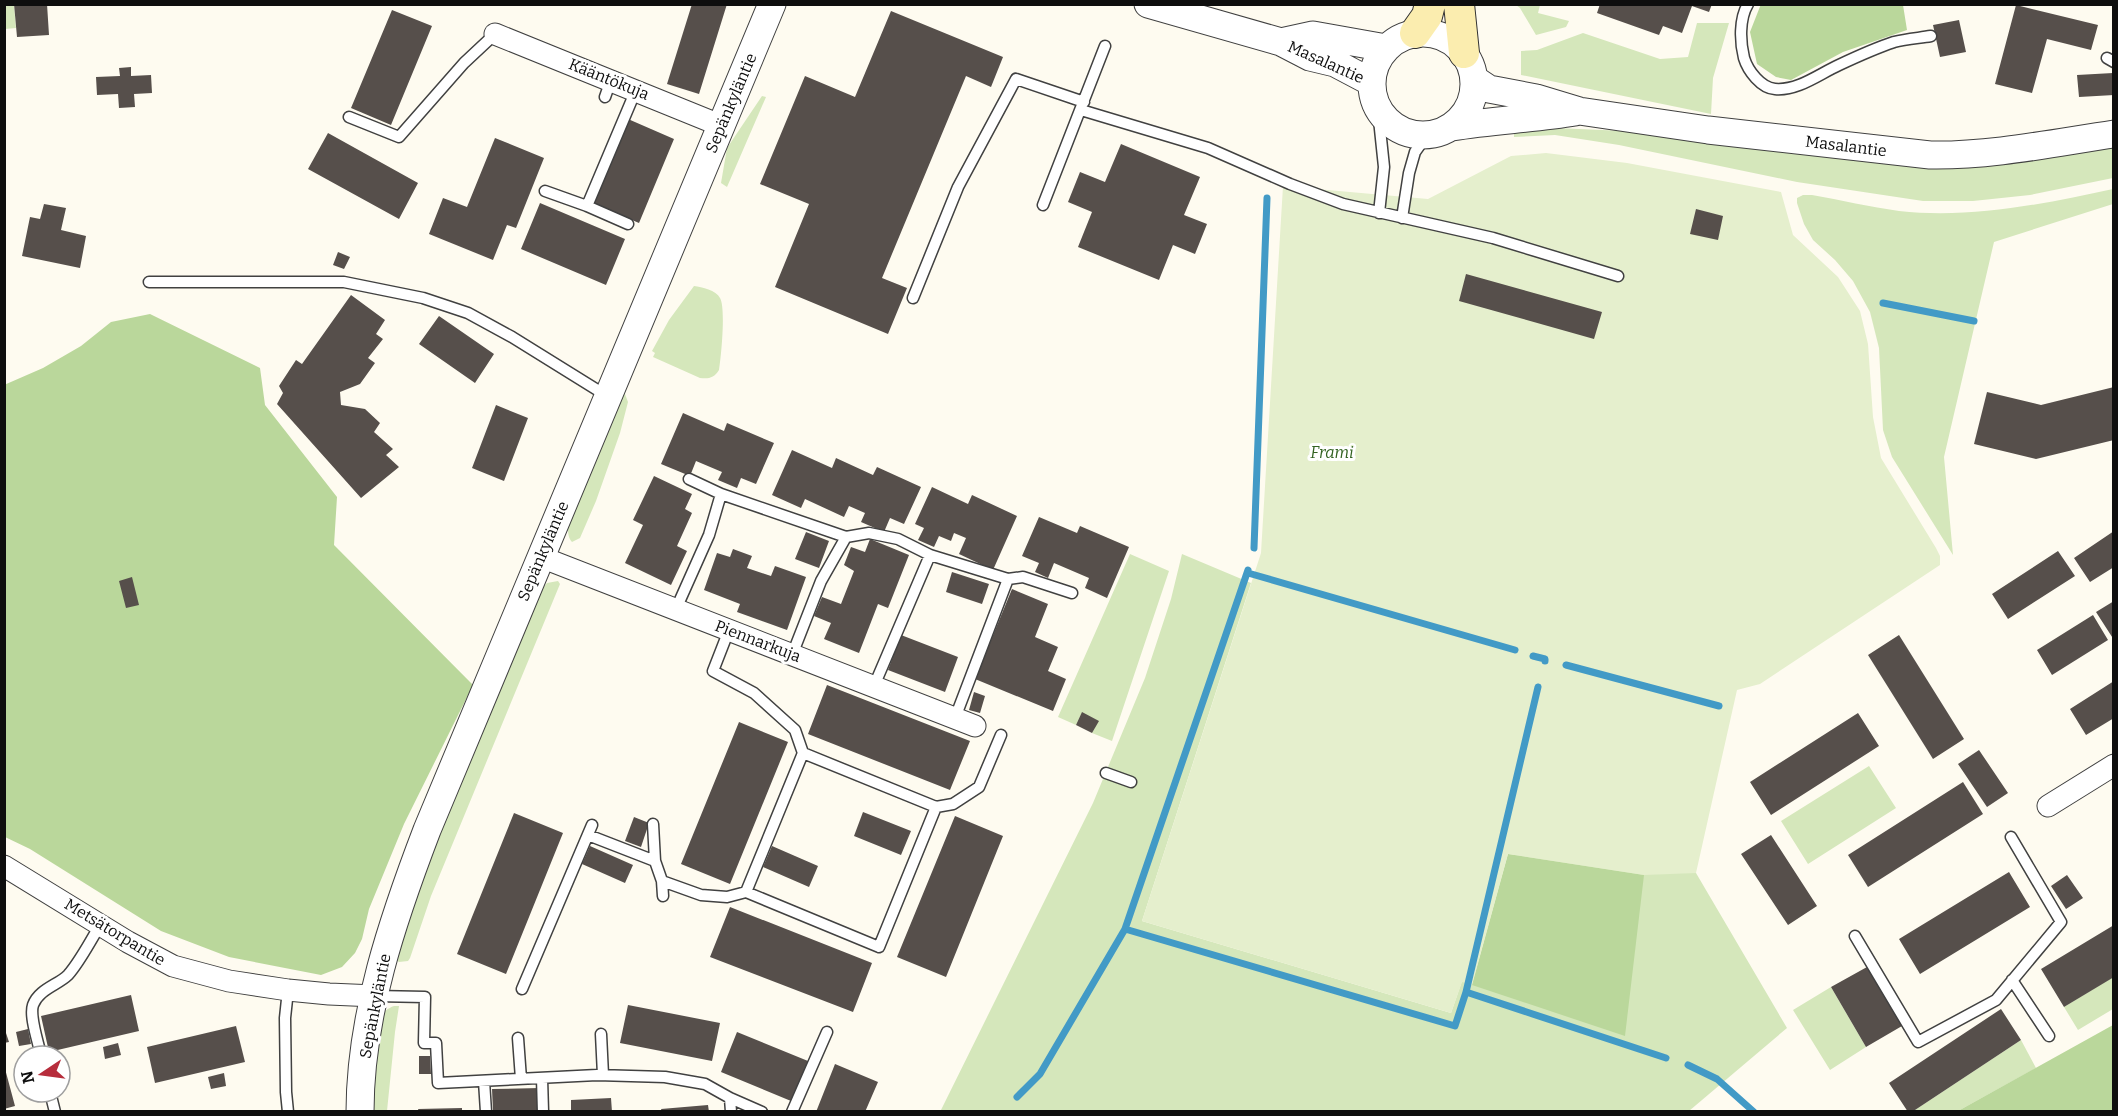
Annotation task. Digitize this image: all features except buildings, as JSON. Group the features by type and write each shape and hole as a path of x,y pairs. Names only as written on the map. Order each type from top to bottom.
{"main road":[{"path":"1415,33 1427,16 1430,4"},
{"path":"1459,4 1469,66"}],"street":[{"name":"Sepänkyläntie","path":"360,1112 366,1040 399,902 607,396 772,4"},
{"name":"Masalantie","path":"1148,4 1281,42 1310,57 1335,63 1371,82"},
{"path":"1415,33 1437,34 1457,45 1469,66 1473,98 1465,114 1439,131 1404,132 1394,127 1378,110 1373,96 1371,82 1378,58 1399,38 1415,33"},
{"name":"Kääntökuja","path":"495,34 608,88 636,90 722,126"},
{"name":"Masalantie","path":"1281,42 1313,35 1386,48"},
{"name":"Masalantie","path":"1469,66 1489,88 1536,98 1579,111 1708,130 1930,155 2005,150 2114,134"},
{"name":"Masalantie","path":"1439,131 1490,121 1537,119 1579,111"},
{"name":"Piennarkuja","path":"541,557 975,726"},
{"path":"2048,806 2114,765"},
{"name":"Metsätorpantie","path":"4,866 128,942 173,966 229,981 288,990 375,996"}],"lane":[{"path":"1748,4 1744,12 1742,30 1742,48 1746,64 1758,80 1773,89 1793,88 1839,65 1894,42 1931,36"},
{"path":"349,117 399,137 464,63 495,34"},
{"path":"1043,205 1105,46"},
{"path":"913,298 958,187 1016,79 1083,106 1208,148 1343,204 1493,238 1618,276"},
{"path":"587,206 636,90"},
{"path":"1378,110 1384,167 1379,213"},
{"path":"1402,218 1409,173 1415,152 1439,131"},
{"path":"545,191 628,224"},
{"path":"149,282 344,282 423,298 468,313 512,337 607,396"},
{"path":"689,479 722,494 846,537 869,533 898,539 930,555 1008,579 1023,578 1072,593"},
{"path":"676,609 709,535 722,494"},
{"path":"792,655 821,581 846,537"},
{"path":"874,686 930,555"},
{"path":"955,718 1008,579"},
{"path":"729,630 713,671 754,693 795,730 803,753 746,892"},
{"path":"803,753 936,807 953,804 979,787 1001,735"},
{"path":"1106,773 1131,782"},
{"path":"662,880 701,894 727,897 746,892 879,946 936,807"},
{"path":"653,824 655,861 662,880 663,896"},
{"path":"522,989 590,830 655,861"},
{"path":"1856,936 1918,1042 1996,999 2061,922 2011,837"},
{"path":"38,1044 33,1018 33,1005 49,986 65,978 101,924"},
{"path":"2012,980 2049,1036"},
{"path":"288,990 285,1018 287,1061 285,1092 288,1112"},
{"path":"375,996 425,997 424,1043 436,1043 438,1083 603,1075 664,1077 705,1084 762,1112"},
{"path":"792,1112 827,1032"},
{"path":"601,1034 603,1075"},
{"path":"518,1038 521,1079"},
{"path":"542,1078 543,1112"},
{"path":"484,1081 486,1112"},
{"path":"730,1098 731,1112"}],"green space":[{"path":"1761,4 1903,5 1907,30 1843,52 1791,80 1776,77 1757,64 1750,32"},
{"path":"4,5 14,5 16,28 5,29"},
{"path":"1516,5 1540,5 1538,13 1569,21 1566,27 1536,35"},
{"path":"1697,23 1729,23 1713,78 1711,114 1521,75 1521,51 1537,50 1583,33 1660,59 1688,57"},
{"path":"762,96 766,97 727,187 721,183 727,148"},
{"path":"1514,129 1625,131 1866,162 1941,167 1982,166 2045,159 2113,147 2113,178 2030,195 1973,201 1923,201 1797,182 1619,145 1555,135 1514,137"},
{"name":"Frami","path":"1546,153 1627,163 1781,192 1793,235 1838,277 1860,311 1868,344 1873,417 1881,458 1936,548 1940,556 1940,565 1760,684 1737,690 1696,873 1644,875 1508,854 1472,985 1462,982 1451,1013 1142,921 1261,553 1283,186 1428,199 1511,156"},
{"path":"2113,189 2113,204 1994,242 1944,457 1953,555 1892,457 1883,430 1879,348 1870,312 1853,281 1813,240 1804,224 1797,198 1812,195 1899,211 1953,213 2034,205"},
{"path":"694,286 715,293 722,303 719,370 709,378 700,378 653,357 655,353 652,351 669,320"},
{"path":"150,314 260,368 265,405 337,497 334,545 473,685 404,824 369,909 362,939 355,953 342,967 321,975 229,957 161,931 30,849 5,837 4,385 43,368 81,346 111,322"},
{"path":"622,393 625,394 628,402 620,433 580,538 572,542 568,521"},
{"path":"1130,554 1169,571 1112,741 1092,733 1098,721 1082,713 1076,725 1058,717"},
{"path":"1182,554 1251,583 1142,921 1451,1013 1462,981 1472,984 1508,854 1696,873 1787,1028 1689,1111 940,1112 1093,803 1145,678 1171,599"},
{"path":"558,581 560,584 431,896 410,958 408,961 399,962 394,958 417,887 540,591 547,583"},
{"path":"1869,766 1896,808 1808,864 1781,821"},
{"path":"1508,854 1644,875 1625,1036 1472,985"},
{"path":"2113,977 2113,1009 2078,1030 2064,1007"},
{"path":"1831,987 1866,1047 1830,1070 1793,1010"},
{"path":"394,1006 399,1006 387,1111 373,1112 374,1064 379,1027 383,1014"},
{"path":"2113,1025 2113,1111 1958,1111"},
{"path":"2021,1040 2036,1068 1958,1111 1912,1112"}],"waterway":[{"path":"1254,548 1267,198"},
{"path":"1883,303 1974,321"},
{"path":"1248,570 1125,929 1455,1026 1466,992 1666,1058"},
{"path":"1248,573 1515,650"},
{"path":"1533,656 1545,659 1545,661"},
{"path":"1566,665 1719,706"},
{"path":"1466,992 1538,687"},
{"path":"1017,1097 1040,1074 1125,929"},
{"path":"1688,1065 1717,1079 1754,1112"}]}
